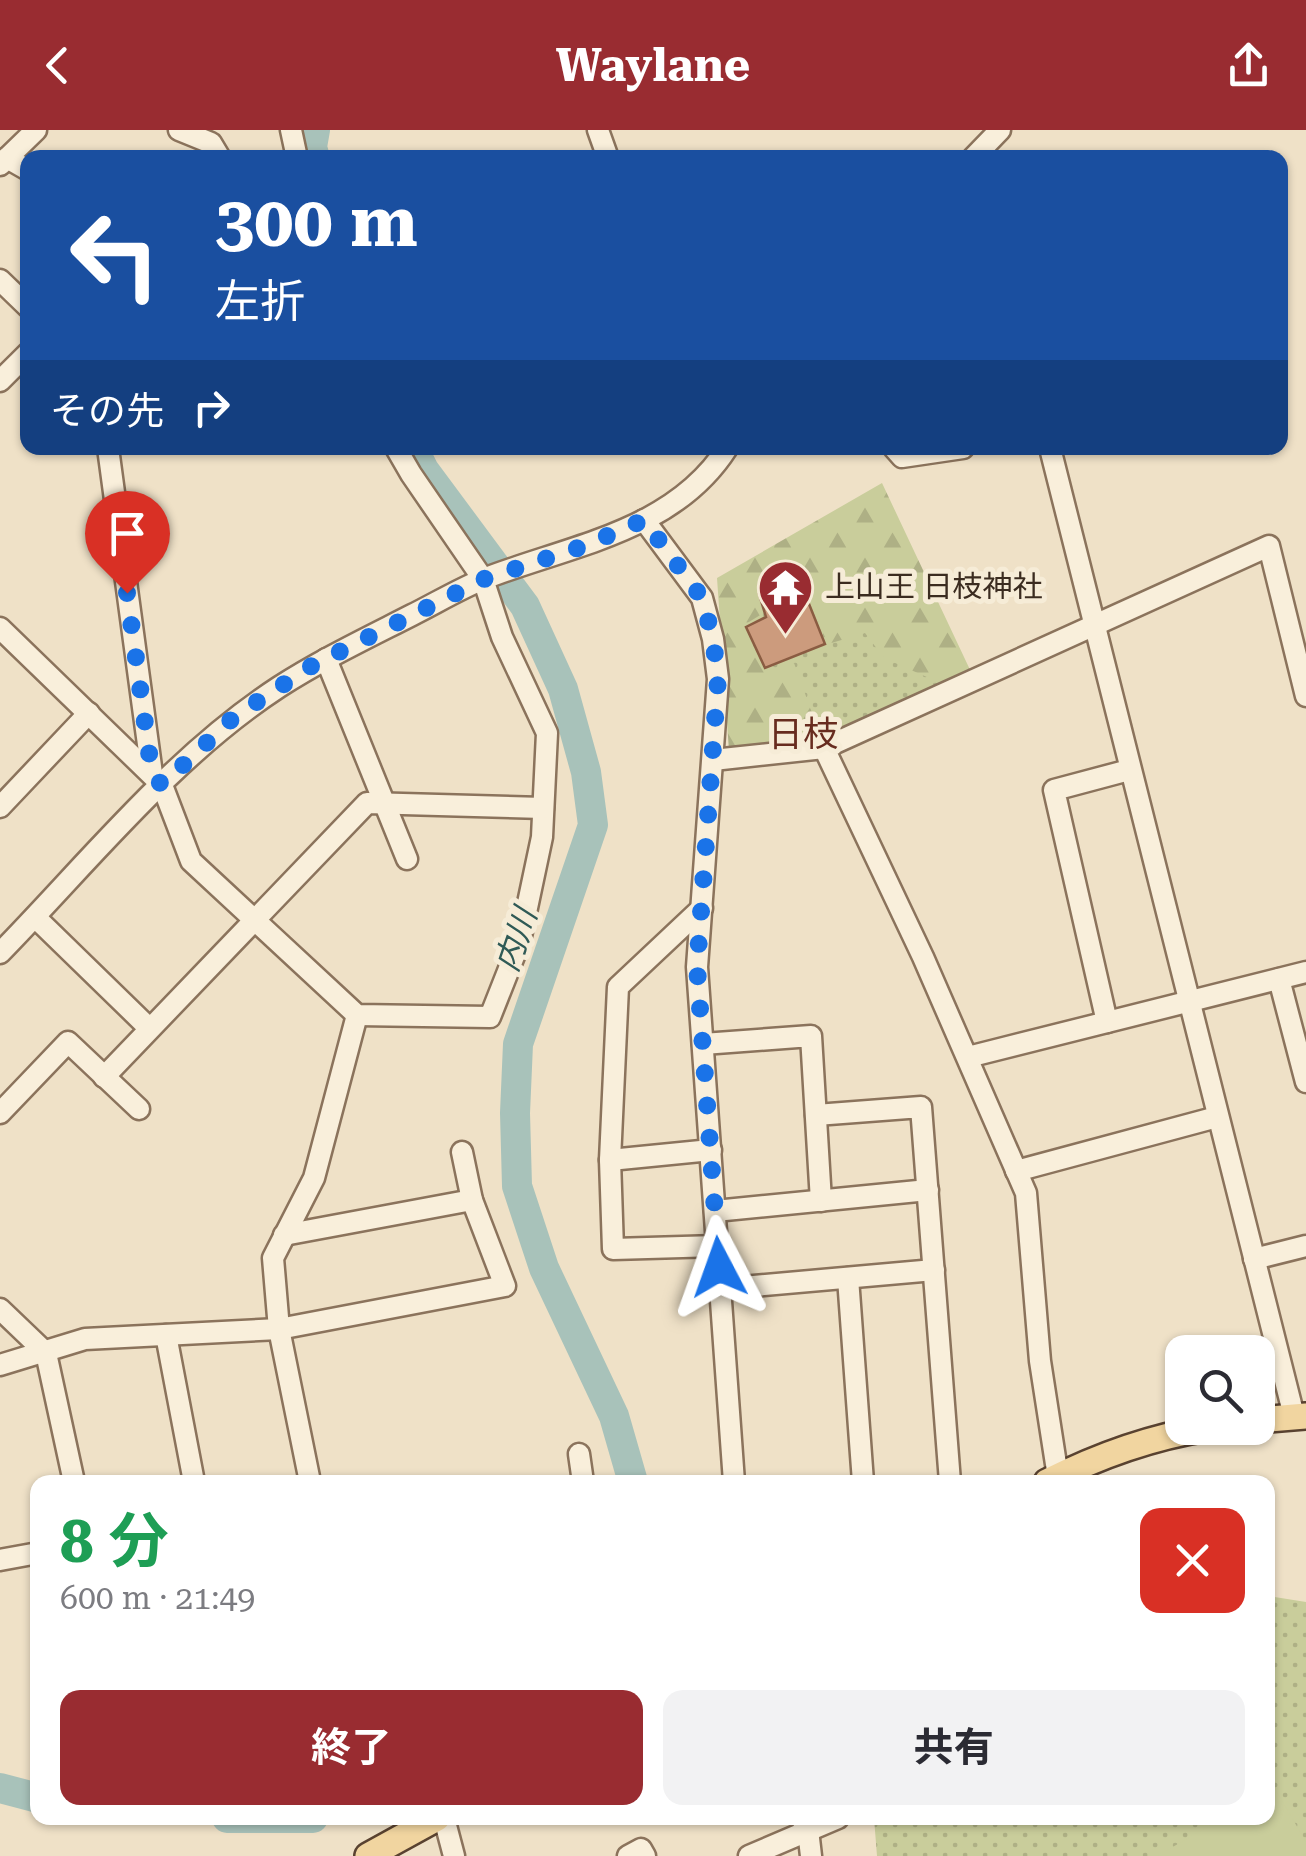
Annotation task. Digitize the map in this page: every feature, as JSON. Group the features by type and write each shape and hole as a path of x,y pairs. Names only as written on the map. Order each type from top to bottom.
{"main road":[{"path":"1275,1418 1300,1416"},
{"path":"1063,1475 1110,1453 1165,1436"},
{"path":"368,1856 427,1825"}],"street":[{"path":"4,162 36,130"},
{"path":"179,130 211,143 215,150"},
{"path":"980,150 1000,130"},
{"path":"0,280 20,299"},
{"path":"0,380 20,361"},
{"path":"109,455 157,779 192,861 357,1015 490,1018 520,941 542,837 547,733 502,637 484,579 400,455"},
{"path":"0,954 157,779 234,717 326,658 484,579 664,511 711,473 723,455"},
{"path":"1052,455 1217,1117 1300,1416"},
{"path":"644,520 702,598 718,679 697,967 733,1475"},
{"path":"714,760 824,748 1269,546 1306,696"},
{"path":"0,628 157,779"},
{"path":"326,658 408,858"},
{"path":"0,807 88,713"},
{"path":"824,748 968,1057 1026,1193 1051,1475"},
{"path":"1107,1022 1054,790 1129,770"},
{"path":"104,1077 367,802 543,808"},
{"path":"702,908 618,986 610,1160 613,1250 717,1246"},
{"path":"35,918 150,1028"},
{"path":"968,1057 1306,972"},
{"path":"1278,979 1306,1082"},
{"path":"309,1475 278,1329 272,1258 314,1178 357,1015"},
{"path":"703,1044 811,1036 821,1201"},
{"path":"0,1113 68,1042 139,1109"},
{"path":"816,1115 922,1106 949,1475"},
{"path":"1016,1171 1217,1117"},
{"path":"610,1160 711,1150"},
{"path":"0,1364 85,1339 278,1329 506,1286 472,1200 462,1152"},
{"path":"715,1212 928,1190"},
{"path":"284,1236 472,1200"},
{"path":"1254,1260 1306,1246"},
{"path":"720,1289 934,1270"},
{"path":"848,1278 863,1475"},
{"path":"0,1309 46,1353 72,1475"},
{"path":"166,1335 193,1475"},
{"path":"579,1454 581,1475"},
{"path":"0,1560 30,1554"},
{"path":"443,1825 454,1856"},
{"path":"749,1856 802,1825"},
{"path":"804,1825 811,1856"},
{"path":"628,1856 641,1849 645,1856"}],"green space":[{"path":"882,483 972,674 947,686 884,658 865,633 828,644 809,600 783,605 776,586 757,595 762,614 744,625 765,672 794,663 820,735 729,751 717,578"},
{"path":"879,493 964,674 817,744 735,745 722,579"},
{"path":"1275,1597 1306,1602 1306,1856 877,1856 875,1825 1275,1825"},
{"path":"1275,1789 1306,1842 1306,1856 1157,1856 1211,1825 1275,1825"}],"building":[{"name":"上山王 日枝神社","path":"777,586 784,608 809,604 825,644 765,668 746,627 766,617 759,594"}],"waterway":[{"name":"内川","path":"313,150 315,130"},
{"name":"内川","path":"416,455 525,606 563,689 586,772 593,825 518,1044 517,1186 544,1268 614,1416 631,1475"},
{"name":"内川","path":"0,1788 30,1796"}],"place":[{"name":"上山王 日枝神社","path":"786,636"}],"district":[{"name":"日枝","path":"803,734"}],"route":[{"path":"127,593 152,774 162,785 234,717 313,665 484,579 584,546 644,520 702,598 718,679 697,967 719,1267"}]}
